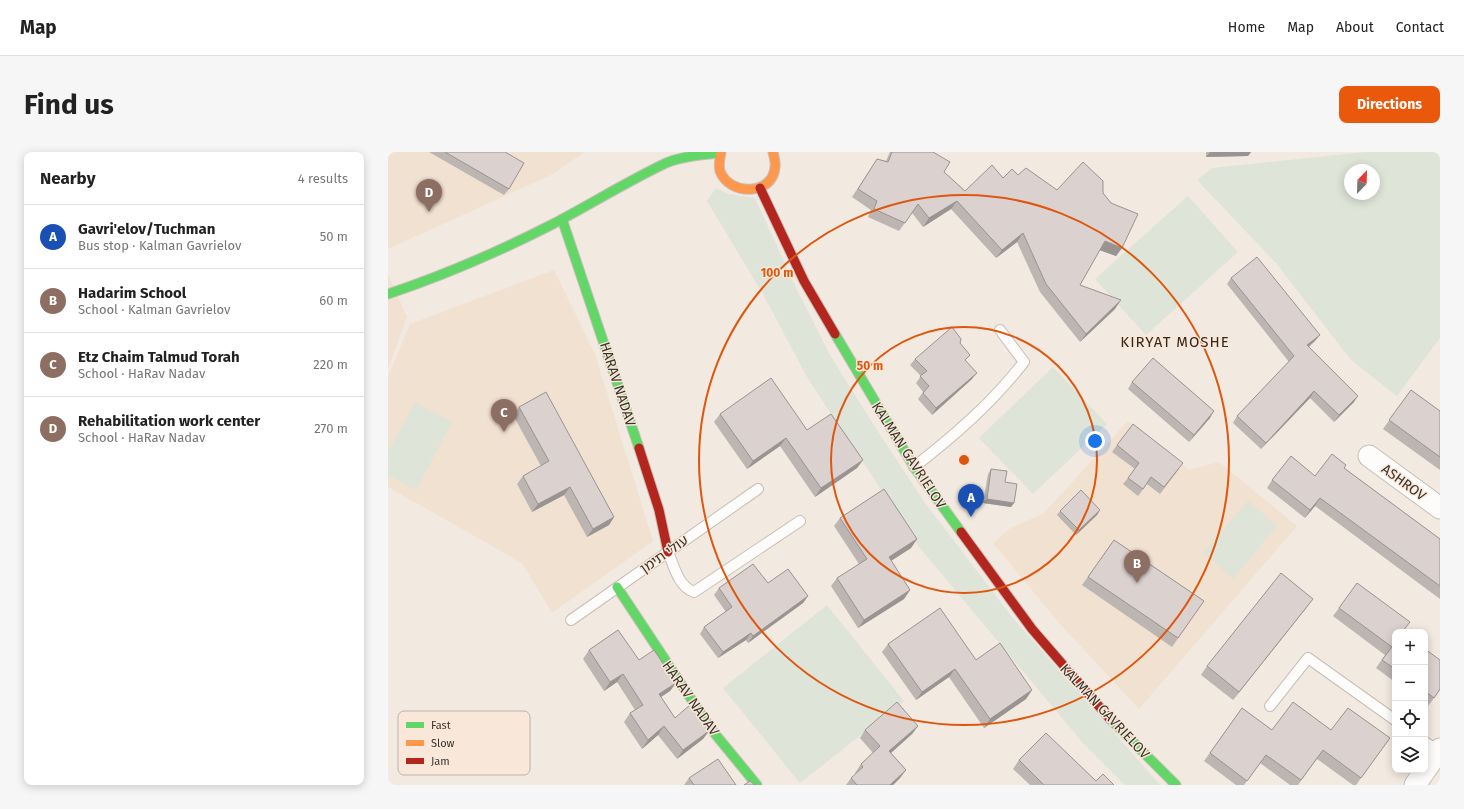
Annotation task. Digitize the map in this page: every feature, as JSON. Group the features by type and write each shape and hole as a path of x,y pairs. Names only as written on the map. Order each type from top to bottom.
{"street":[{"path":"388,294 414,286 517,242 667,163 687,157 720,152 720,170 727,182 741,190 760,188 769,181 774,172 776,165 774,152"},
{"name":"KALMAN GAVRIELOV","path":"760,188 804,281 914,467 1032,629 1117,727 1176,785"},
{"name":"HARAV NADAV","path":"562,219 604,340 659,510 668,552"},
{"name":"ASHROV","path":"1369,456 1440,508"},
{"name":"HARAV NADAV","path":"617,587 667,665 712,729 757,785"},
{"path":"1415,785 1434,748"}],"lane":[{"path":"914,467 962,430 1002,390 1024,362 1000,330"},
{"name":"עולי תימן","path":"571,620 758,489"},
{"path":"668,552 681,582 688,590 694,592 800,521"},
{"path":"1270,706 1308,658 1392,718"}],"shaded area":[{"path":"388,152 585,152 551,175 388,249"},
{"path":"1366,152 1440,152 1440,338 1397,396 1351,360 1276,263 1197,180 1212,168"},
{"path":"716,188 729,194 755,198 797,290 830,355 925,503 1012,617 1160,785 1125,785 1083,743 919,547 807,377 764,296 707,201"},
{"path":"1188,196 1238,252 1146,335 1095,279"},
{"path":"554,270 595,354 653,541 552,613 522,563 388,487 388,377 410,324"},
{"path":"388,274 407,317 388,369"},
{"path":"1053,367 1107,424 1033,494 979,438"},
{"path":"415,402 452,422 416,490 388,475 388,452"},
{"path":"1128,421 1189,470 1219,462 1297,526 1139,709 1060,624 993,543 1009,529 1044,513"},
{"path":"1248,501 1277,526 1233,579 1203,553"},
{"path":"827,605 904,701 800,783 723,688"}],"building":[{"path":"445,152 505,152 524,163 509,189"},
{"path":"892,152 933,152 950,162 944,172 965,191 992,165 1003,178 1012,169 1018,175 1026,168 1057,190 1083,162 1103,181 1103,193 1111,203 1138,214 1122,248 1105,241 1080,285 1121,300 1086,334 1046,284 1023,233 1002,250 957,201 929,218 918,204 905,223 874,209 877,201 858,189 877,159 888,162"},
{"path":"1257,257 1320,335 1307,345 1358,396 1339,415 1314,391 1266,443 1237,416 1294,356 1231,278"},
{"path":"952,327 961,339 960,343 970,355 965,360 977,373 936,408 923,393 929,386 920,376 927,371 915,359"},
{"path":"1153,358 1214,411 1194,435 1132,382"},
{"path":"771,378 807,430 831,414 863,460 821,488 786,438 753,461 720,414"},
{"path":"1411,390 1440,411 1440,457 1389,420"},
{"path":"546,392 614,517 593,529 570,487 538,504 523,476 549,461 519,407"},
{"path":"1133,424 1183,463 1164,487 1151,477 1143,489 1128,478 1139,463 1117,445"},
{"path":"1332,454 1346,465 1344,468 1440,539 1440,586 1320,498 1310,510 1272,480 1291,456 1315,476"},
{"path":"991,469 1007,471 1005,482 1017,484 1014,503 987,499"},
{"path":"884,489 917,539 889,557 910,590 864,620 837,578 867,559 840,518"},
{"path":"1081,490 1100,510 1079,530 1060,511"},
{"path":"1114,540 1204,601 1178,638 1088,577"},
{"path":"753,564 768,583 788,569 808,596 753,636 751,633 723,652 704,627 732,607 719,588"},
{"path":"1281,573 1313,599 1239,692 1207,666"},
{"path":"1357,583 1410,622 1404,629 1392,629 1392,647 1339,608"},
{"path":"940,608 976,660 1000,643 1032,690 990,719 955,669 922,692 888,644"},
{"path":"618,630 639,660 654,650 676,683 659,694 675,718 691,704 709,731 683,750 664,726 648,740 630,713 643,705 623,674 610,682 589,650"},
{"path":"1392,647 1392,667 1382,660"},
{"path":"1428,651 1440,660 1440,689 1434,698 1428,693"},
{"path":"897,702 918,726 889,751 906,770 890,785 857,785 851,778 863,767 861,764 880,746 865,730"},
{"path":"1293,702 1331,730 1348,708 1390,738 1361,778 1323,750 1301,780 1266,755 1247,781 1210,753 1242,708 1272,730"},
{"path":"1046,733 1096,781 1103,774 1114,785 1044,785 1019,760"},
{"path":"718,759 736,785 694,785 689,778"},
{"path":"750,781 755,785 744,785"}],"traffic: fast":[{"path":"388,294 451,271 513,244 666,163 686,157 720,153"},
{"path":"562,219 639,448"},
{"path":"835,334 914,467 961,532"},
{"path":"617,587 711,729 757,785"},
{"path":"1110,719 1176,785"}],"traffic: slow":[{"path":"721,152 719,169 725,179 732,185 750,189 759,188 767,183 772,177 775,165 773,152"}],"traffic: jam":[{"path":"760,188 804,281 835,334"},
{"path":"639,448 659,510 668,552"},
{"path":"961,532 1032,629 1110,719"}],"place":[{"name":"Rehabilitation work center","path":"429,212"},
{"name":"Etz Chaim Talmud Torah","path":"504,432"},
{"name":"Gavri'elov/Tuchman","path":"971,517"},
{"name":"Hadarim School","path":"1137,583"}],"district":[{"name":"KIRYAT MOSHE","path":"1175,342"}]}
